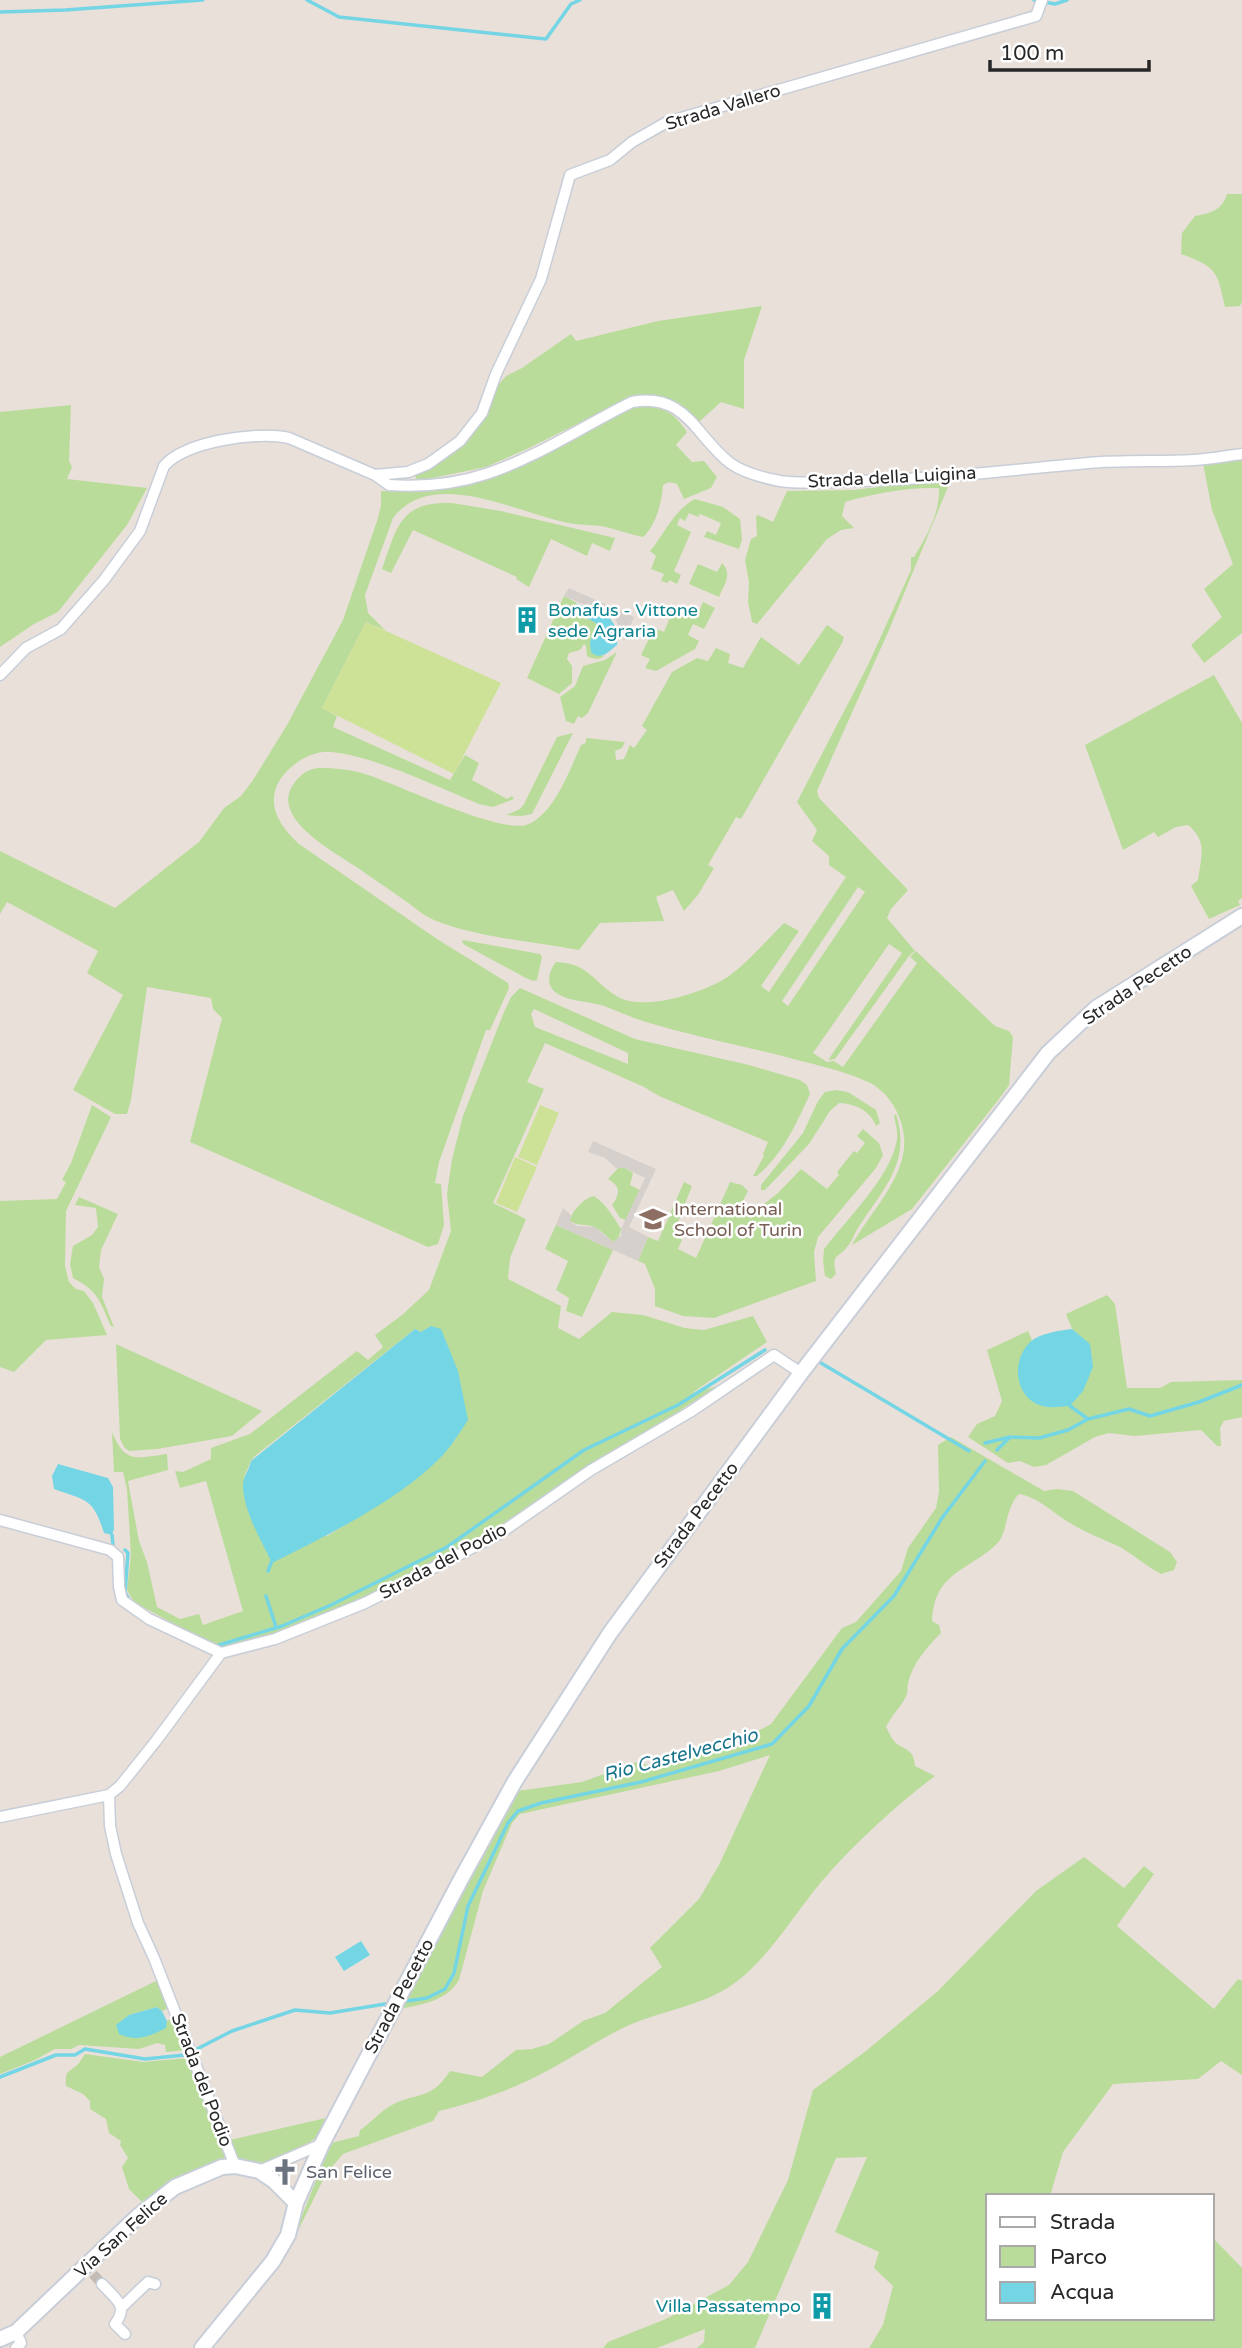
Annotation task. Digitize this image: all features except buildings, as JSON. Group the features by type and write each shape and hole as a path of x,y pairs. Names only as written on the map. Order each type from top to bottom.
{"main road":[{"name":"Strada Pecetto","path":"202,2348 273,2261 292,2223 296,2203 322,2144 460,1881 515,1781 610,1633 801,1373 1048,1053 1096,1008 1242,916"},
{"name":"Via San Felice","path":"0,2339 16,2332 90,2270 138,2216 175,2187 222,2167 235,2166 259,2171 274,2181 296,2203"}],"street":[{"name":"Strada Vallero","path":"375,475 408,472 428,464 460,441 482,412 496,374 541,279 570,175 610,160 632,142 667,122 1036,16 1041,4"},
{"name":"Strada della Luigina","path":"0,675 26,648 61,629 104,580 140,531 164,466 174,457 216,442 275,435 289,438 375,475 384,484 397,486 449,482 483,475 546,448 632,402 646,400 668,405 692,420 727,461 737,468 780,481 809,483 876,480 1091,463 1195,460 1242,454"},
{"name":"Strada del Podio","path":"221,1653 275,1639 365,1603 499,1534 591,1471 690,1412 774,1354 801,1373"},
{"path":"0,1520 110,1550 118,1557 122,1600 149,1619 221,1653 156,1741 120,1786 109,1795 0,1817"},
{"name":"Strada del Podio","path":"109,1795 110,1826 116,1854 138,1923 235,2166"},
{"path":"259,2171 322,2144"},
{"path":"122,2306 148,2282 155,2284"},
{"path":"102,2284 122,2306 122,2314 115,2324 125,2334"},
{"path":"16,2332 22,2343 16,2348"}],"green space":[{"path":"1227,194 1242,194 1242,302 1240,306 1225,307 1214,272 1202,263 1181,254 1182,233 1195,216 1219,208"},
{"path":"762,306 744,360 744,409 721,402 699,422 689,413 661,398 631,397 486,467 418,481 413,473 460,444 506,376 571,334 576,341 658,321"},
{"path":"71,405 69,461 72,467 67,479 147,488 127,525 58,612 34,624 0,647 0,412"},
{"path":"639,406 662,409 677,419 687,432 676,445 692,462 704,461 717,477 711,488 684,499 677,484 669,482 663,485 658,513 643,537 601,526 554,520 480,498 455,494 432,495 410,502 393,518 365,595 368,613 385,630 366,622 322,708 337,716 333,727 450,780 465,755 479,763 472,780 507,799 512,796 514,799 493,807 479,804 367,759 331,752 306,757 291,767 280,781 274,796 279,819 299,844 437,939 508,983 509,988 490,1030 486,1030 439,1162 435,1183 441,1184 444,1225 438,1244 428,1247 190,1142 222,1018 213,1009 211,998 147,987 127,1114 115,1114 73,1090 123,995 87,973 98,951 7,902 0,914 0,851 115,908 199,842 224,808 241,796 253,780 287,725 343,620 378,518 381,491 427,489 472,480 557,447"},
{"path":"1242,460 1242,633 1204,663 1191,645 1222,617 1204,589 1233,564 1212,510 1203,463"},
{"path":"932,481 950,482 889,630 817,791 819,798 908,890 891,909 887,918 915,951 909,956 835,1059 828,1060 902,953 889,944 813,1053 827,1062 834,1061 843,1067 917,963 910,957 916,951 995,1026 1009,1031 1013,1037 1009,1085 999,1099 912,1209 852,1245 894,1180 904,1152 900,1121 893,1105 882,1092 851,1075 681,1032 598,1004 568,999 554,991 549,979 556,962 567,963 584,970 620,998 645,1002 676,998 706,988 729,976 784,923 799,931 761,986 769,992 846,877 829,865 829,856 812,841 817,830 797,802 868,665 911,570 911,557 914,557 928,533 935,515 939,488 892,491 845,502 842,516 854,528 841,530 827,539 757,624 752,622 748,602 749,582 745,560 751,539 757,536 756,517 758,515 773,522 787,491 853,490","holes":["858,887 865,892 788,1006 782,1001"]},
{"path":"695,499 723,507 740,519 742,540 739,549 704,537 707,531 716,535 721,523 700,514 698,517 689,513 685,521 680,518 677,525 691,532 674,571 681,575 677,584 669,580 668,583 661,581 664,574 651,569 656,556 650,551 675,516"},
{"path":"452,503 501,511 615,538 610,551 592,543 587,556 551,539 529,587 516,579 517,577 413,530 391,573 382,569 397,529 411,512 421,507"},
{"path":"722,563 727,575 719,597 689,584 698,564 717,572"},
{"path":"564,596 577,603 571,609 582,618 597,624 590,642 603,656 606,654 604,656 600,658 595,659 587,656 584,644 580,650 569,653 567,659 572,666 572,683 559,694 527,678"},
{"path":"703,602 715,608 704,629 693,624 688,635 699,641 695,649 656,671 645,668 650,659 641,655 654,628 664,632 673,610 696,618"},
{"path":"366,622 501,683 454,774 322,708"},
{"path":"827,625 844,637 842,643 741,819 736,817 708,865 714,868 698,895 684,911 673,890 656,897 664,921 600,923 579,950 487,935 430,918 319,842 296,820 289,807 289,795 300,776 318,768 334,768 368,775 451,808 498,823 516,826 529,824 547,810 554,800 581,745 586,743 586,738 625,742 622,748 615,751 616,760 624,759 630,745 634,748 647,730 642,726 672,672 697,658 708,661 716,648 730,654 728,663 743,668 761,637 799,665"},
{"path":"617,652 588,713 582,718 578,716 574,724 566,721 560,697 575,686 583,666 605,660"},
{"path":"1214,675 1242,723 1242,898 1238,901 1240,905 1209,919 1191,886 1198,880 1202,850 1194,831 1188,825 1176,827 1158,837 1154,832 1123,850 1085,745"},
{"path":"573,733 532,814 506,815 520,809 524,804 557,737"},
{"path":"463,940 540,954 542,957 537,980 524,977 465,945"},
{"path":"520,988 635,1039 749,1065 800,1080 807,1085 810,1094 788,1138 766,1167 757,1176 753,1176 768,1142 659,1096 545,1043 527,1082 544,1089 493,1203 526,1219 510,1258 508,1279 561,1306 558,1328 579,1339 612,1312 643,1315 685,1328 704,1330 753,1316 767,1342 692,1393 718,1386 491,1531 403,1580 274,1636 225,1648 196,1636 134,1602 127,1590 131,1555 127,1489 123,1472 114,1472 112,1432 127,1454 147,1457 167,1454 168,1470 128,1481 139,1541 147,1562 157,1607 180,1619 199,1614 203,1625 243,1611 206,1481 180,1488 175,1471 183,1472 211,1459 211,1448 250,1434 357,1351 368,1360 383,1347 375,1335 429,1290 451,1231 447,1194 452,1159 463,1116 511,997","holes":["534,1009 628,1053 628,1064 535,1027 531,1014","415,1329 421,1332 443,1455 399,1491 327,1536 244,1477 255,1456"]},
{"path":"825,1092 848,1092 876,1110 880,1123 876,1126 870,1116 861,1109 839,1103 830,1111 809,1144 765,1190 761,1190 761,1185 803,1133 818,1101"},
{"path":"92,1105 111,1117 66,1211 65,1266 69,1282 76,1289 84,1291 93,1303 107,1335 46,1340 14,1372 0,1367 0,1201 57,1199 66,1182 62,1180"},
{"path":"540,1105 559,1113 537,1165 518,1157"},
{"path":"896,1114 900,1147 892,1175 850,1243 836,1257 836,1274 831,1279 825,1276 824,1249 885,1171 897,1140"},
{"path":"863,1129 879,1143 883,1155 876,1168 818,1237 814,1252 816,1281 714,1318 683,1316 655,1306 655,1289 645,1264 638,1261 648,1237 658,1241 684,1182 692,1186 675,1230 682,1240 678,1249 696,1258 730,1182 742,1185 748,1191 740,1207 751,1214 778,1193 801,1169 827,1189 854,1151 857,1153 865,1143 857,1136"},
{"path":"515,1157 537,1167 517,1212 496,1203"},
{"path":"618,1168 625,1168 633,1173 630,1185 640,1190 626,1220 620,1218 612,1205 618,1190 608,1179"},
{"path":"594,1196 606,1207 621,1229 618,1240 613,1242 594,1227 570,1221 579,1206"},
{"path":"79,1197 118,1214 101,1250 99,1267 104,1279 102,1297 114,1327 93,1292 73,1278 70,1264 73,1246 92,1235 98,1227 96,1208 75,1205"},
{"path":"556,1225 613,1250 582,1317 566,1311 569,1298 556,1290 568,1261 545,1249"},
{"path":"1107,1295 1115,1304 1127,1388 1160,1388 1171,1382 1242,1380 1242,1417 1224,1421 1220,1428 1221,1446 1217,1446 1201,1430 1135,1436 1109,1433 1095,1437 1046,1465 1034,1467 1020,1461 1008,1463 968,1437 977,1424 995,1416 1002,1401 987,1350 1028,1331 1032,1340 1022,1353 1046,1407 1070,1405 1083,1391 1089,1344 1072,1329 1066,1314"},
{"path":"116,1344 262,1411 232,1436 129,1451 120,1439"},
{"path":"951,1437 1044,1491 1073,1491 1170,1552 1177,1562 1174,1570 1161,1574 1120,1547 1076,1527 1033,1498 1019,1494 1012,1505 998,1543 952,1576 940,1590 932,1621 939,1625 941,1633 917,1662 910,1676 905,1698 886,1727 895,1742 911,1753 915,1766 935,1776 890,1813 848,1853 752,1968 713,1996 623,2028 528,2081 464,2105 439,2111 433,2121 343,2154 326,2174 288,2251 331,2143 359,2136 360,2130 386,2108 429,2092 443,2081 450,2071 482,2077 516,2050 549,2044 583,2021 605,2013 662,1967 650,1948 699,1899 719,1865 770,1755 719,1771 520,1814 512,1823 483,1891 459,1980 448,1993 440,1997 424,2004 398,2009 517,1791 582,1782 637,1762 647,1765 696,1755 701,1749 736,1743 771,1724 842,1628 856,1622 901,1571 908,1548 936,1508 939,1492 938,1445"},
{"path":"1084,1857 1124,1888 1144,1866 1154,1874 1117,1926 1214,2009 1238,1979 1242,1981 1242,2075 1221,2061 1198,2079 1113,2084 1063,2152 1051,2194 986,2194 986,2320 1214,2320 1214,2239 1242,2268 1242,2348 869,2348 883,2325 893,2286 874,2268 879,2252 835,2232 867,2157 836,2158 755,2348 697,2348 704,2342 705,2329 657,2348 603,2348 608,2342 666,2319 729,2285 748,2262 788,2180 813,2090 866,2051 938,1991 1036,1891"},
{"path":"158,1980 169,2008 162,2011 157,2007 129,2015 165,2028 167,2021 173,2018 186,2050 166,2052 165,2045 157,2043 139,2049 79,2045 71,2049 55,2049 0,2074 0,2057"},
{"path":"85,2054 143,2062 188,2058 229,2162 145,2205 129,2189 122,2167 128,2158 120,2145 121,2141 109,2133 106,2119 90,2109 90,2101 83,2094 66,2086 67,2074"},
{"path":"326,2118 316,2138 305,2145 256,2166 238,2163 230,2140"}],"shaded area":[{"path":"569,588 634,617 624,641 615,618 564,596"},
{"path":"593,1141 656,1169 629,1227 648,1237 638,1261 556,1225 563,1208 571,1215 570,1221 577,1226 595,1227 613,1242 621,1236 621,1229 645,1178 625,1168 616,1168 605,1158 588,1152"}],"water":[{"path":"577,604 601,612 612,621 617,645 598,656 591,652 590,642 597,624 570,610"},
{"path":"431,1326 441,1329 458,1371 468,1420 459,1434 426,1471 385,1502 272,1563 254,1527 244,1498 244,1481 251,1461 415,1329 421,1332"},
{"path":"1072,1329 1090,1344 1093,1367 1083,1391 1070,1406 1050,1407 1037,1404 1028,1398 1019,1381 1019,1360 1023,1351 1039,1336"},
{"path":"58,1464 108,1478 113,1487 112,1535 104,1533 96,1513 87,1502 54,1489 52,1476"},
{"path":"361,1941 370,1955 344,1971 335,1957"},
{"path":"157,2007 167,2021 166,2028 142,2037 131,2038 119,2034 116,2025 129,2015"}],"waterway":[{"path":"0,12 203,0"},
{"path":"307,0 339,17 546,39 571,4 580,0"},
{"path":"1034,0 1055,4 1067,0"},
{"path":"213,1645 282,1626 331,1605 447,1547 584,1450 678,1405 765,1350"},
{"path":"821,1363 969,1451"},
{"name":"Rio Castelvecchio","path":"997,1450 1010,1437 1039,1438 1068,1430 1088,1419 1129,1409 1150,1416 1199,1402 1242,1385"},
{"path":"1070,1406 1088,1419"},
{"path":"985,1443 1010,1437"},
{"name":"Rio Castelvecchio","path":"407,2001 427,1998 445,1989 454,1973 468,1906 508,1823 518,1811 541,1803 641,1782 772,1744 809,1706 842,1649 894,1596 942,1518 985,1461"},
{"path":"112,1535 113,1545"},
{"path":"125,1550 128,1553 125,1592 130,1601"},
{"path":"268,1571 273,1558"},
{"path":"266,1596 276,1627"},
{"name":"Rio Castelvecchio","path":"195,2050 232,2031 295,2010 330,2013 385,2004"},
{"name":"Rio Castelvecchio","path":"0,2077 56,2055 75,2055 85,2049 145,2059 185,2055"}],"tunnel":[{"path":"93,2274 102,2284"}],"place":[{"name":"Bonafus - Vittone sede Agraria","path":"527,620"},
{"name":"International School of Turin","path":"653,1219"},
{"name":"San Felice","path":"285,2172"},
{"name":"Villa Passatempo","path":"822,2306"}]}
